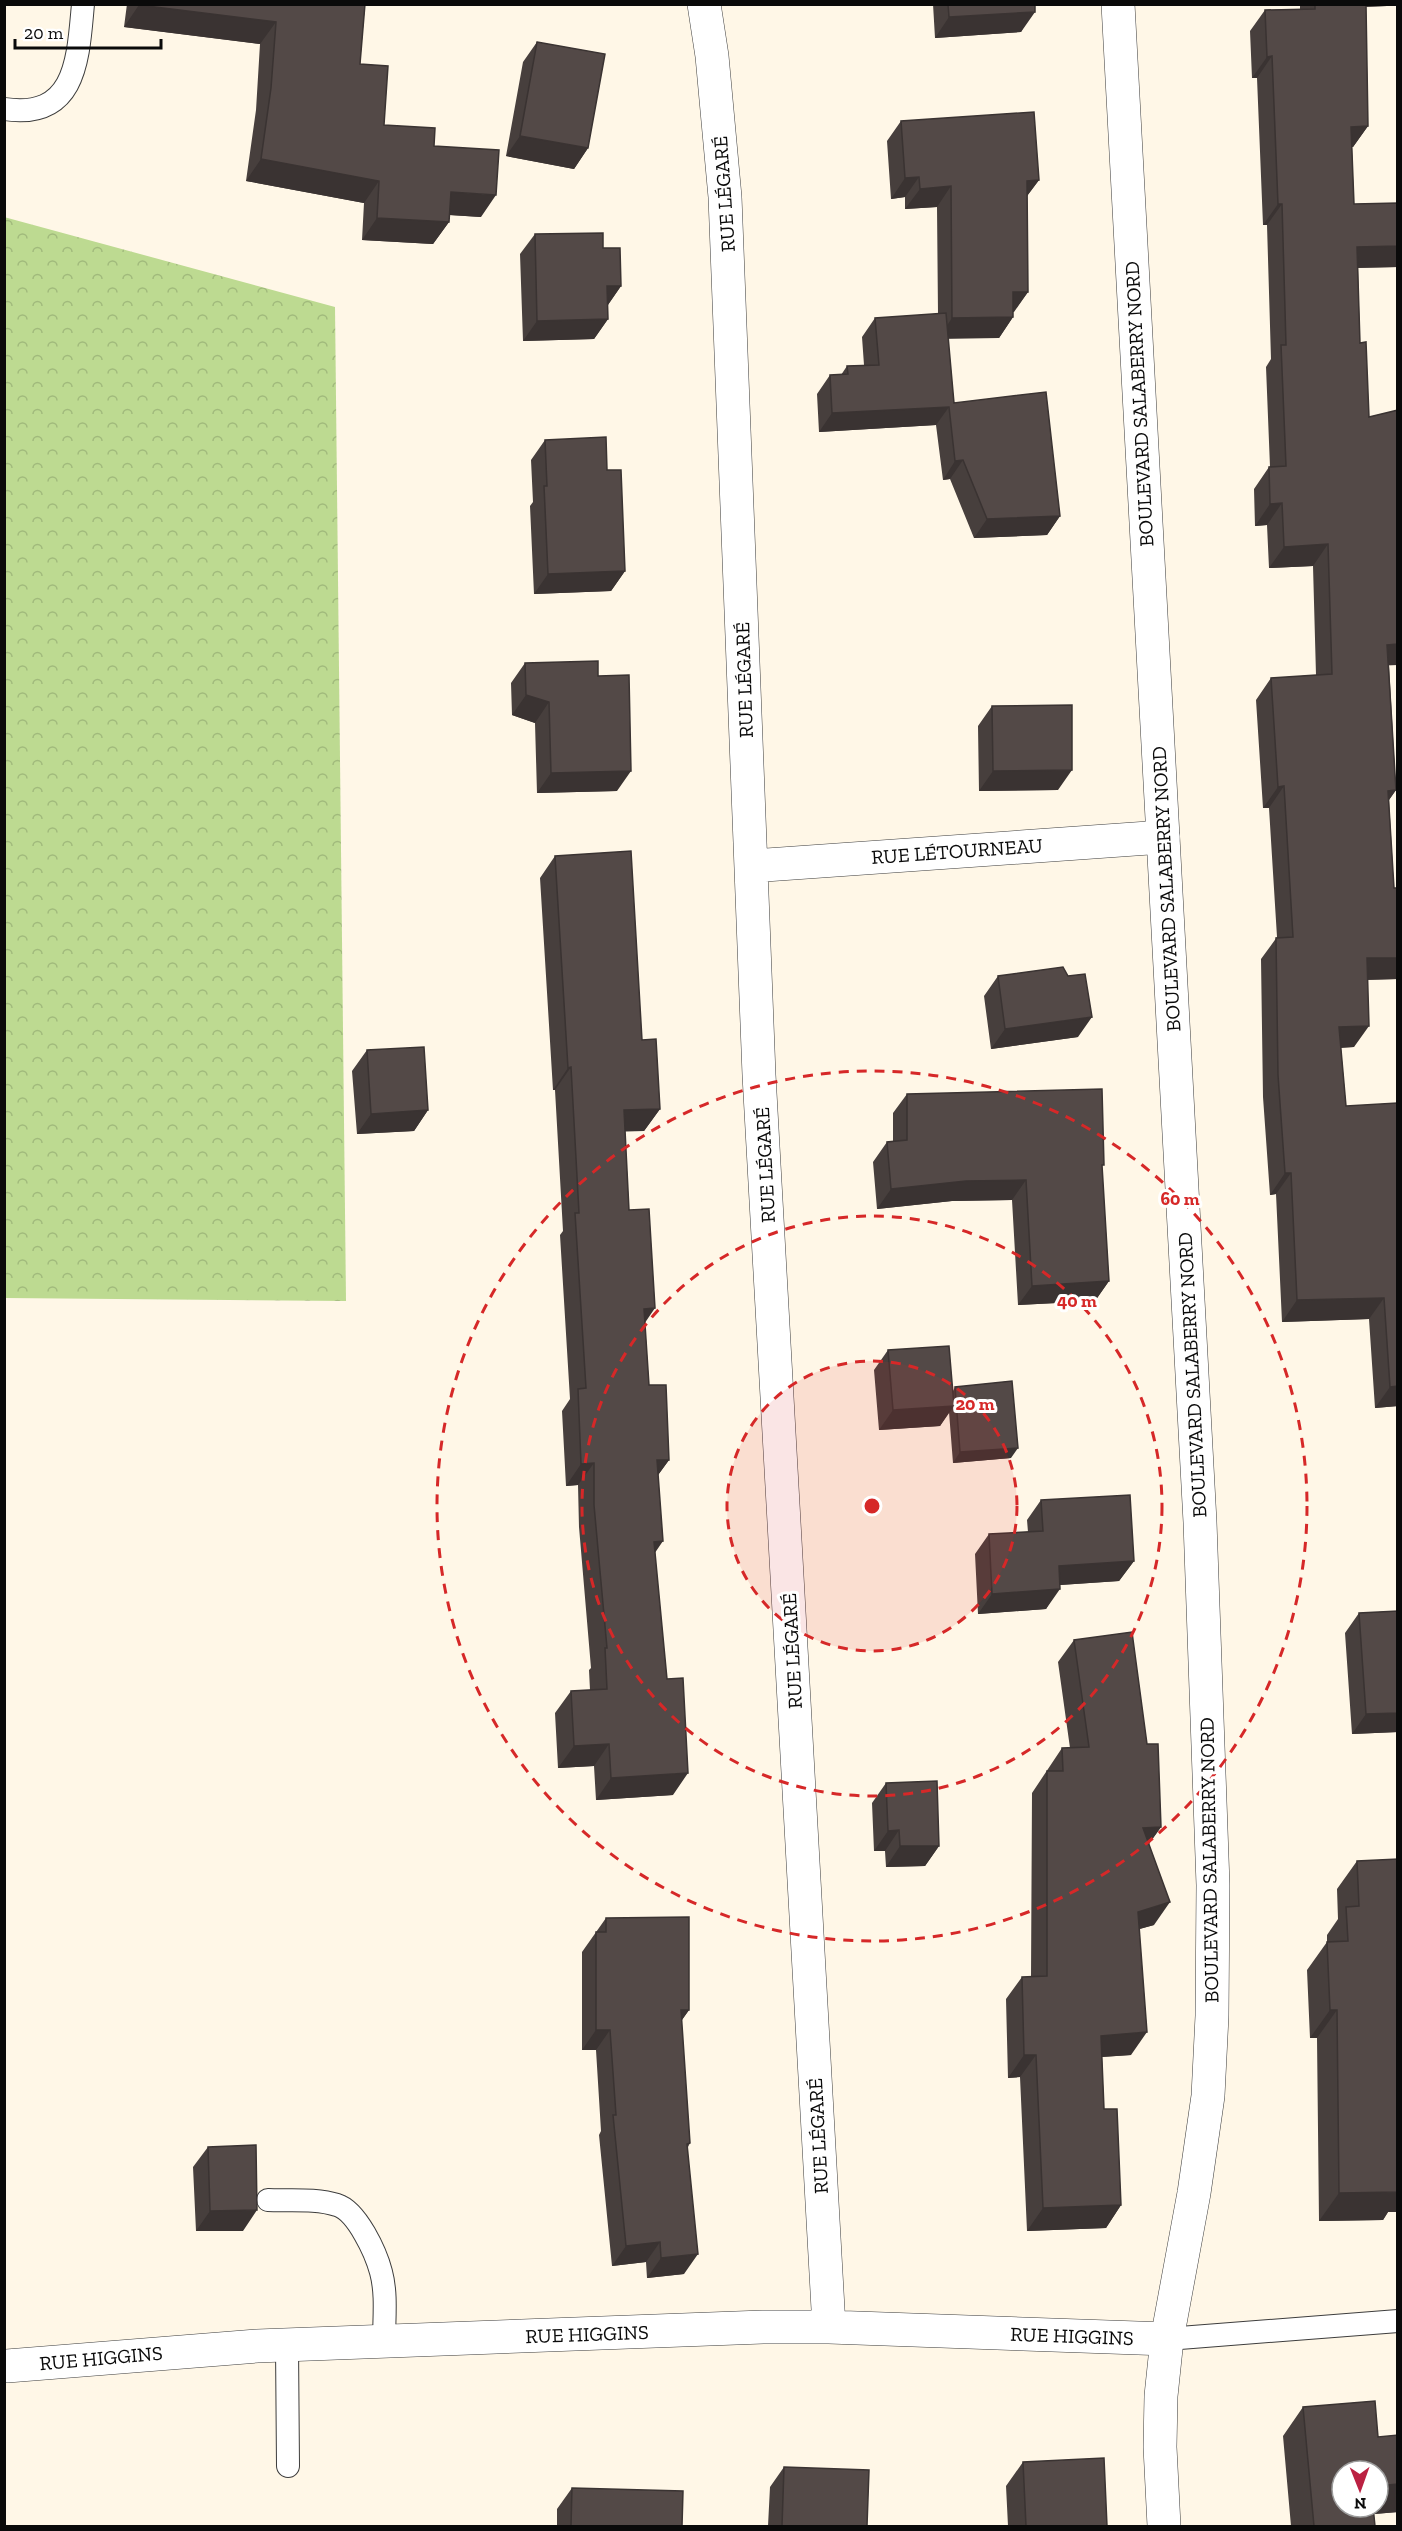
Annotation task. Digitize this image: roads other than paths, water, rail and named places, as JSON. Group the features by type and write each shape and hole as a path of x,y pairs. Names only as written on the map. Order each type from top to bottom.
{"street":[{"name":"RUE LÉGARÉ","path":"704,4 712,56 725,197 759,1075 829,2327"},
{"name":"BOULEVARD SALABERRY NORD","path":"1118,4 1200,1522 1213,1952 1208,2096 1194,2193 1167,2339 1161,2396 1160,2447 1164,2526"},
{"name":"RUE LÉTOURNEAU","path":"752,866 1163,837"},
{"name":"RUE HIGGINS","path":"6,2366 168,2352 754,2327 829,2327 1167,2339"}],"lane":[{"path":"4,109 38,110 53,101 61,92 70,79 78,57 83,4"},
{"path":"268,2200 322,2202 338,2205 351,2213 363,2230 381,2272 385,2301 384,2342"},
{"path":"1167,2339 1398,2321"},
{"path":"287,2346 288,2466"}]}
